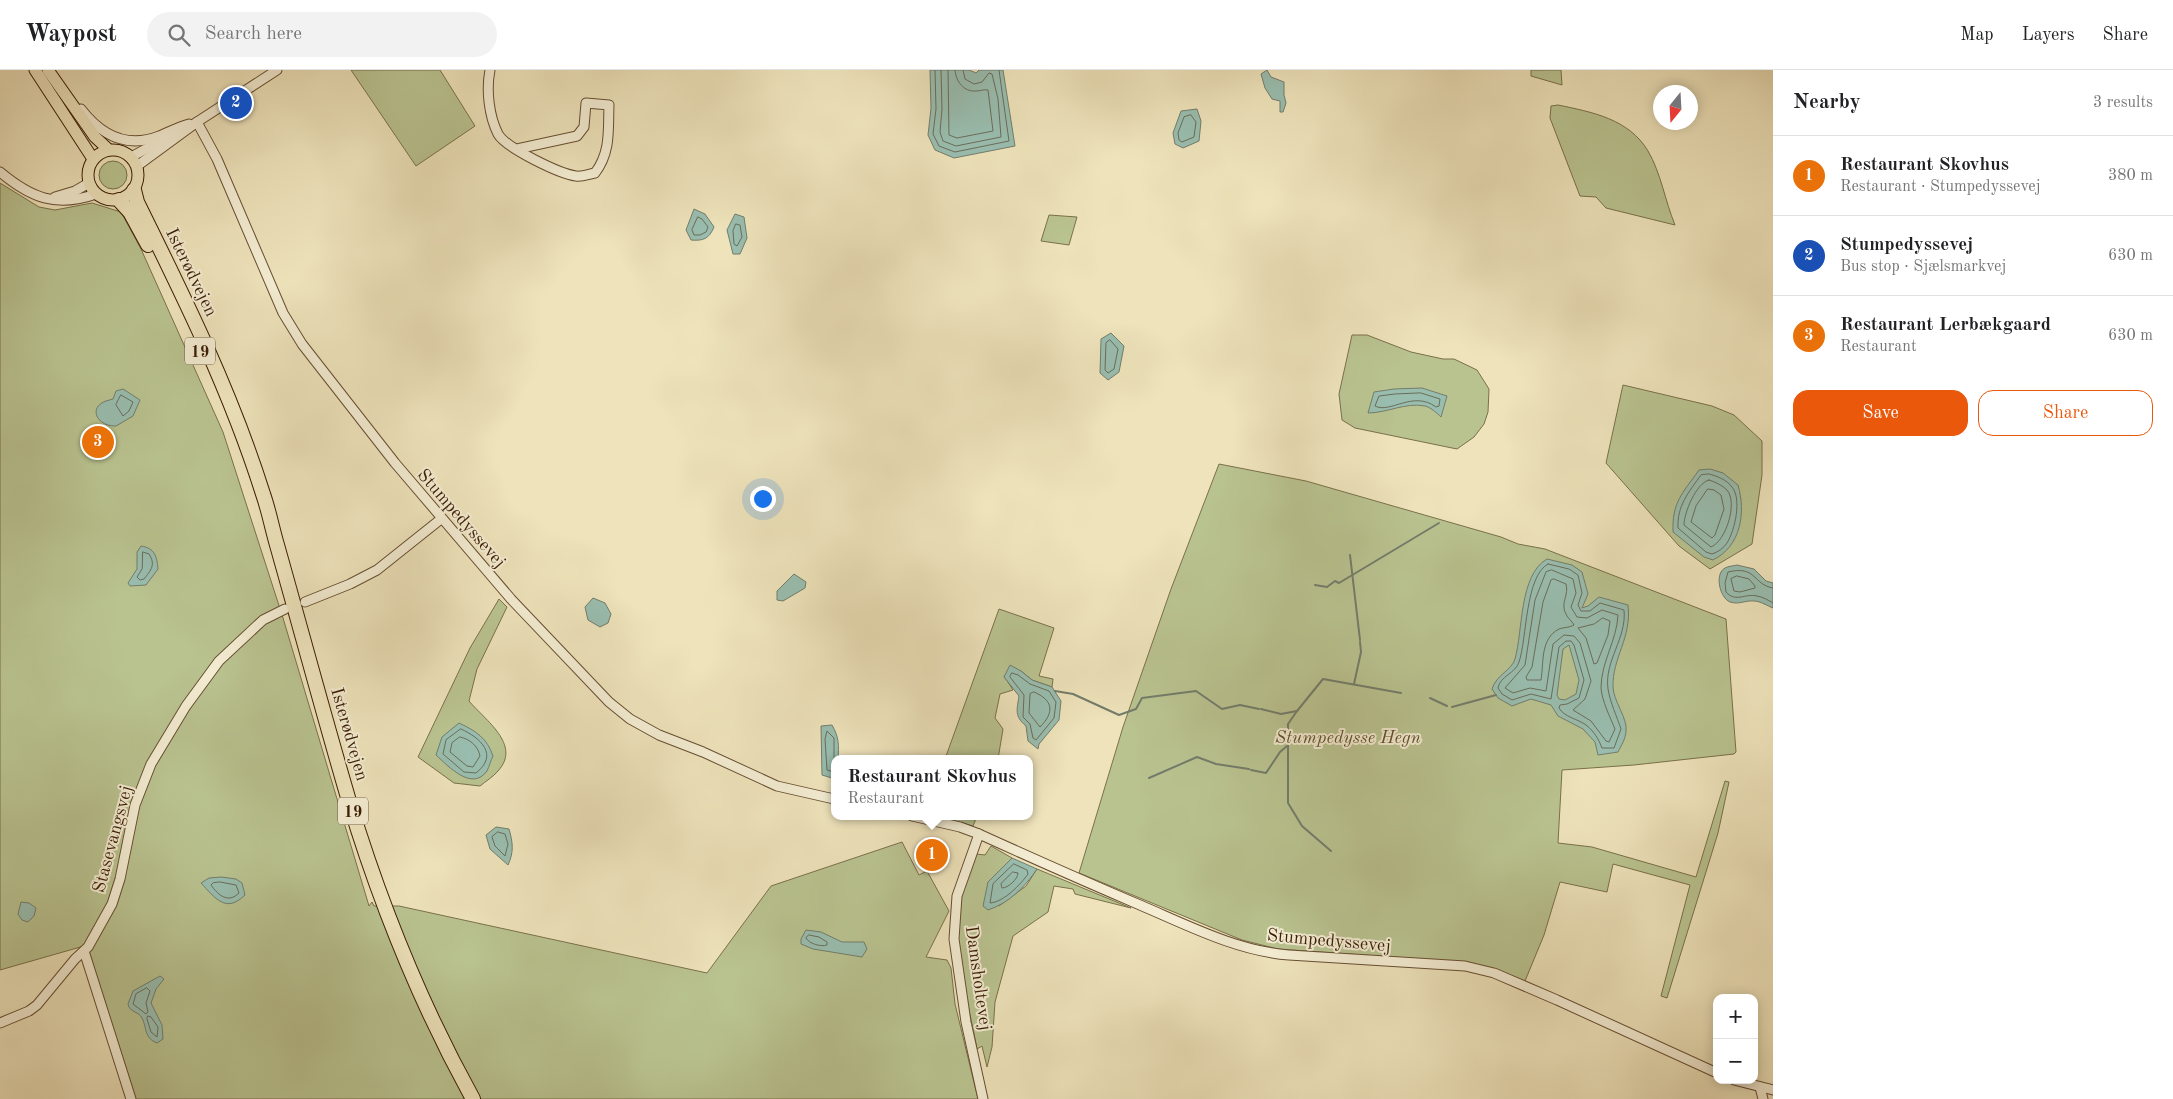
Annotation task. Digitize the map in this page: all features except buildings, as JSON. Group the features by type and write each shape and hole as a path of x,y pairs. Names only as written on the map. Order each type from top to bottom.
{"highway":[{"name":"Isterødvejen","path":"134,190 137,202 219,374 239,423 264,497 350,801 373,874 429,1012 473,1099"},
{"name":"Isterødvejen","path":"119,200 135,221 207,365 267,511"}],"main road":[{"path":"34,70 93,159"},
{"path":"49,70 95,137 109,150"},
{"path":"134,161 118,150 109,150 93,159 88,169 89,183 96,194 108,200 125,198 134,190"},
{"name":"19","path":"134,161 139,176 134,190"}],"street":[{"path":"49,70 54,72 88,118 102,131 110,135 130,140 141,140 193,123"},
{"path":"134,161 277,70"},
{"path":"490,70 491,118 500,137 517,150 562,173 578,177 595,173 602,164 607,152 610,104 586,103 584,127 577,136 517,150"},
{"name":"Stumpedyssevej","path":"193,123 217,159 283,313 302,344 394,463 511,599 609,702 630,718 659,735 703,752 777,786 831,798"},
{"path":"0,172 34,195 44,199 65,201 96,194"},
{"path":"34,195 51,197 65,195 89,183"},
{"path":"305,602 350,584 377,570 441,519"},
{"name":"Stasevangsvej","path":"0,1023 29,1011 37,1005 84,951 102,924 112,904 120,879 135,805 151,764 186,706 218,661 263,620 286,608"},
{"name":"Stumpedyssevej","path":"929,820 960,827 979,834 1181,923 1251,949 1288,955 1465,966 1494,973 1713,1071"},
{"name":"Damsholtevej","path":"979,834 957,896 954,939 966,1022 983,1099"},
{"path":"84,951 131,1099"},
{"path":"1749,1084 1773,1090"},
{"path":"1760,1087 1763,1099"}],"green space":[{"path":"351,70 440,70 475,126 416,166"},
{"path":"1531,70 1561,70 1562,85 1531,76"},
{"path":"1558,105 1609,119 1631,131 1640,140 1656,168 1675,225 1606,208 1596,197 1580,196 1550,118 1551,106"},
{"path":"113,161 123,165 127,175 123,185 113,189 103,185 99,175 103,165"},
{"path":"0,183 39,207 55,210 92,203 121,212 141,249 223,432 283,618 369,906 372,902 374,906 399,906 707,973 771,886 902,842 919,875 927,871 949,911 926,957 947,960 951,968 955,1004 978,1099 132,1099 84,946 0,970"},
{"path":"1049,215 1077,217 1069,245 1041,241"},
{"path":"1352,335 1367,335 1411,352 1443,359 1454,359 1477,370 1489,389 1488,412 1484,424 1474,437 1457,449 1355,428 1342,420 1339,394"},
{"path":"1623,385 1712,406 1734,415 1762,441 1762,475 1752,544 1710,569 1679,546 1606,463"},
{"name":"Stumpedysse Hegn","path":"1219,464 1306,481 1501,537 1518,544 1545,549 1726,619 1736,752 1734,754 1634,765 1562,770 1558,843 1592,847 1696,877 1725,781 1729,782 1718,833 1667,998 1661,996 1690,885 1613,864 1607,892 1560,882 1544,935 1525,981 1495,969 1464,962 1278,949 1242,940 1079,873 1123,727 1171,589"},
{"path":"499,599 507,607 477,669 469,701 492,725 504,742 506,752 504,761 496,773 480,786 454,783 418,757 470,648"},
{"path":"999,609 1054,628 1039,676 1053,679 1052,687 1032,680 1021,671 1004,676 1013,690 1000,694 995,718 1003,729 999,755 946,755"},
{"path":"951,820 975,820 973,826"},
{"path":"991,846 1012,858 988,882 999,906 1026,886 1037,869 1131,908 1075,894 1073,889 1054,886 1048,912 1013,936 995,1002 992,1047 987,1067 982,1046 977,1049 965,993 957,933 960,897 967,875 976,854 985,855"}],"water":[{"path":"930,70 969,70 976,73 979,70 1003,70 1015,146 954,158 935,150 928,135 931,108"},
{"path":"1267,70 1271,77 1284,82 1286,103 1283,112 1280,112 1280,101 1272,99 1265,88 1261,74"},
{"path":"1197,109 1201,121 1199,141 1183,148 1175,144 1173,133 1181,111"},
{"path":"694,209 705,214 714,227 708,237 699,240 691,240 686,230"},
{"path":"735,214 744,217 747,238 740,254 733,254 727,230"},
{"path":"1111,333 1124,346 1119,372 1108,380 1100,373 1101,339"},
{"path":"1422,388 1447,396 1441,417 1429,408 1418,405 1368,413 1374,392"},
{"path":"123,389 140,400 133,416 116,426 104,424 97,417 97,408 100,404 113,399 116,391"},
{"path":"1710,469 1723,473 1738,485 1741,507 1739,528 1735,538 1722,554 1713,560 1704,557 1673,532 1674,513 1683,492 1699,470"},
{"path":"141,546 152,551 157,561 158,569 146,585 130,586 128,583 137,569 137,552"},
{"path":"1547,559 1572,565 1582,572 1588,594 1582,608 1588,606 1599,597 1628,605 1627,628 1615,667 1613,687 1615,698 1626,726 1625,736 1618,752 1598,755 1595,742 1583,729 1558,716 1551,705 1531,699 1512,706 1498,698 1492,689 1497,680 1511,666 1515,659 1527,590 1531,577","holes":["1569,645 1579,680 1576,694 1565,700 1559,699 1557,695 1563,649"]},
{"path":"1737,565 1754,569 1766,581 1773,583 1773,608 1756,601 1736,603 1726,600 1721,591 1720,575 1725,568"},
{"path":"794,574 806,582 805,588 783,601 777,600 777,591"},
{"path":"593,598 605,603 611,614 608,623 600,627 588,620 585,607"},
{"path":"1010,665 1032,680 1052,687 1061,701 1059,720 1039,744 1038,749 1028,741 1026,726 1017,712 1019,696 1004,677"},
{"path":"459,723 480,736 491,750 493,756 487,771 481,777 474,779 460,775 436,755 442,737"},
{"path":"832,725 837,737 838,755 831,755 831,778 822,775 821,726"},
{"path":"496,827 509,829 512,847 508,865 490,849 486,835"},
{"path":"1012,858 1037,869 1016,894 988,910 983,906 988,882"},
{"path":"209,878 236,879 242,883 245,895 238,901 226,904 211,894 201,883"},
{"path":"21,902 29,903 36,908 34,916 28,922 22,920 18,914"},
{"path":"806,930 821,932 842,942 864,942 867,949 862,957 813,949 801,944 801,939"},
{"path":"160,976 164,979 156,989 151,1003 162,1025 163,1039 157,1043 146,1032 142,1018 130,1009 128,1004 133,991"}],"waterway":[{"path":"1315,585 1327,587 1335,581 1339,583 1439,523"},
{"path":"1350,555 1360,640"},
{"path":"1354,684 1361,652 1360,642"},
{"path":"1261,709 1281,714 1297,711 1323,679 1401,693"},
{"path":"1055,691 1073,694 1119,715 1136,709 1142,698 1196,691 1222,709 1240,705 1259,709"},
{"path":"1452,707 1496,695"},
{"path":"1430,698 1447,706"},
{"path":"1297,711 1288,724 1288,803 1302,826 1331,851"},
{"path":"1251,770 1266,773 1280,752 1287,746"},
{"path":"1149,778 1197,757 1216,764 1249,769"}],"place":[{"name":"Stumpedyssevej","path":"236,103"},
{"name":"Restaurant Lerbækgaard","path":"98,442"},
{"name":"Restaurant Skovhus","path":"932,855"}]}
